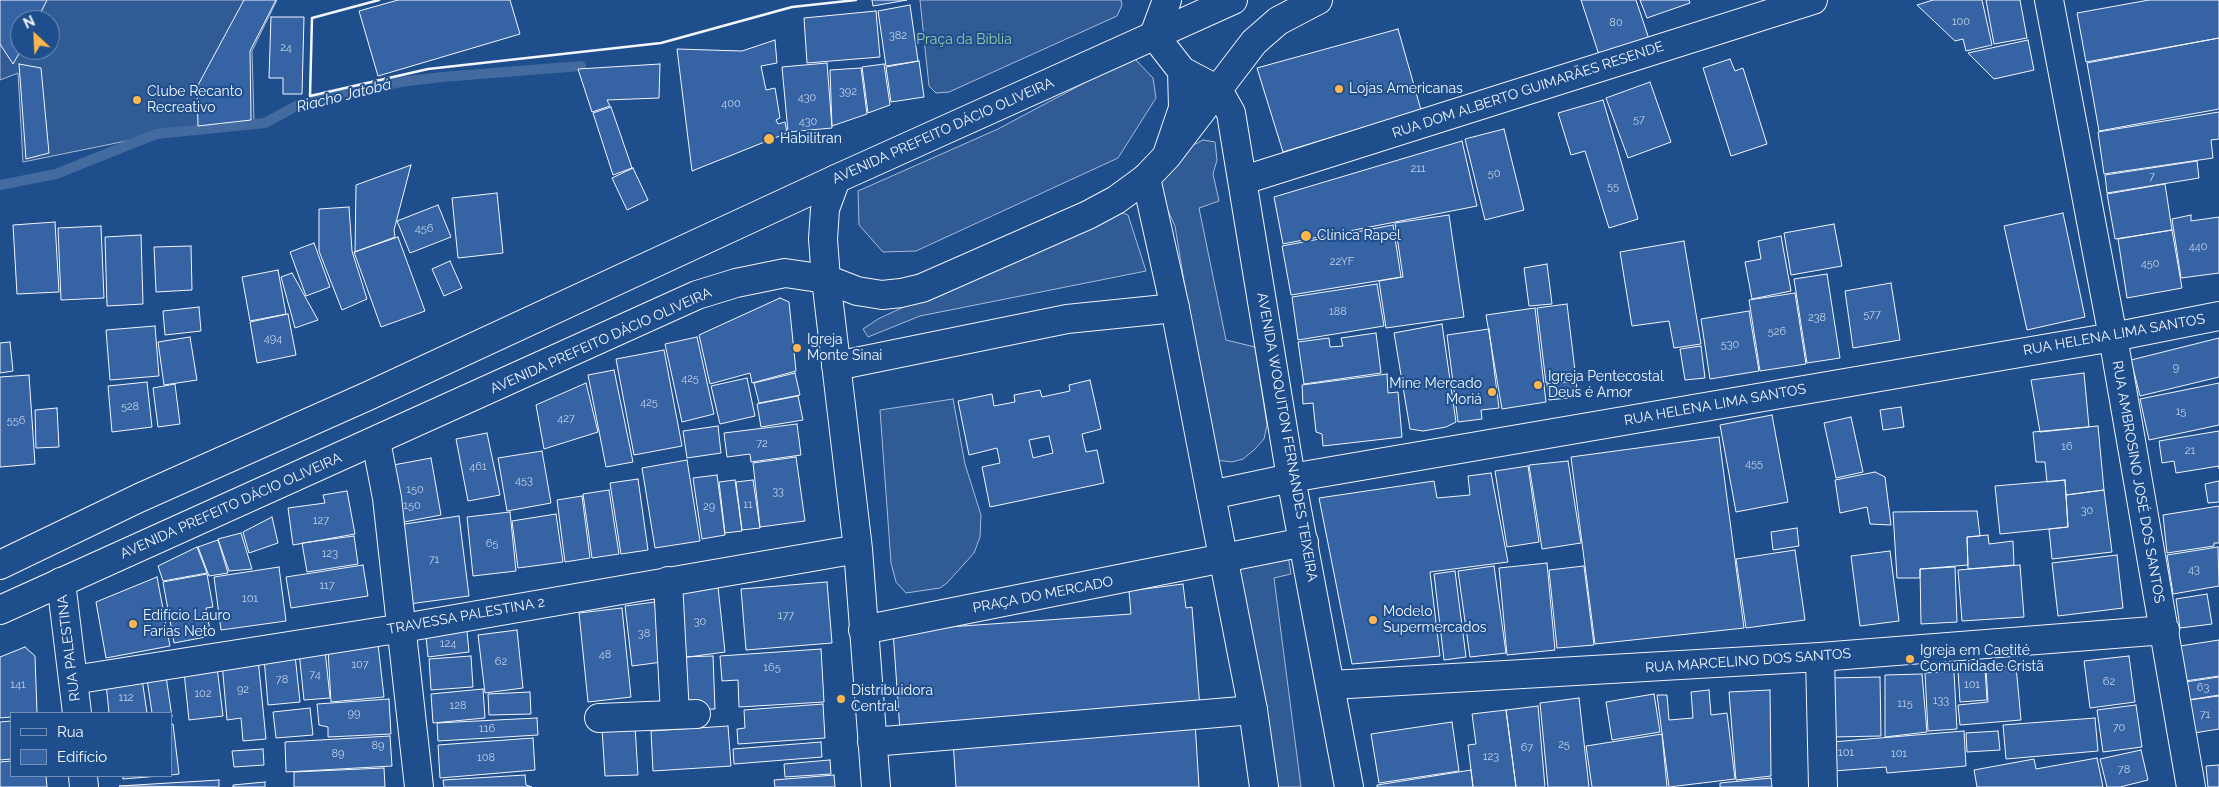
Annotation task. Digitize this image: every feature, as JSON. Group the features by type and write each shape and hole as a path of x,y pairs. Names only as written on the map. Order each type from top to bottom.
{"street":[{"path":"1167,0 1154,35 1182,71 1218,90"},
{"name":"AVENIDA PREFEITO DÁCIO OLIVEIRA","path":"0,565 139,498 377,392 836,179 1233,0"},
{"name":"AVENIDA PREFEITO DÁCIO OLIVEIRA","path":"0,610 697,295 751,279 785,273 826,280 858,291 882,295 922,288 1088,216 1116,200 1146,178 1167,156 1254,42 1278,21 1318,0"},
{"name":"RUA DOM ALBERTO GUIMARÃES RESENDE","path":"1244,180 1813,0"},
{"name":"RUA AMBROSINO JOSÉ DOS SANTOS","path":"2049,0 2112,337 2192,787"},
{"path":"1167,156 1183,108 1182,71"},
{"name":"AVENIDA WOQUITON FERNANDES TEIXEIRA","path":"1218,90 1231,113 1244,180 1291,478 1349,787"},
{"path":"1146,178 1175,308 1212,495 1253,710 1264,787"},
{"path":"836,179 825,209 826,280 858,549 876,787"},
{"path":"836,366 1067,319 1175,308"},
{"name":"RUA HELENA LIMA SANTOS","path":"1212,495 1291,478 2112,337 2219,316"},
{"path":"376,441 387,498 403,628 419,787"},
{"name":"PRAÇA DO MERCADO","path":"863,630 1304,542"},
{"name":"TRAVESSA PALESTINA 2","path":"73,680 403,628 858,549"},
{"path":"599,718 686,714 668,581"},
{"name":"RUA PALESTINA","path":"61,582 76,712"},
{"name":"RUA MARCELINO DOS SANTOS","path":"1331,685 1820,657 2165,630"},
{"path":"1820,657 1823,787"},
{"path":"872,742 1253,710"}],"shaded area":[{"name":"Clube Recanto Recreativo","path":"0,0 277,0 252,51 254,121 195,127 23,162 18,73 0,80"},
{"name":"Praça da Bíblia","path":"920,0 1121,0 1122,5 1117,16 949,92 936,93 929,86"},
{"path":"1133,57 1153,78 1156,98 1118,158 916,251 883,252 859,225 858,191 998,129"},
{"path":"1203,140 1215,142 1217,160 1213,174 1219,201 1199,208 1226,340 1255,347 1267,425 1264,439 1254,450 1243,459 1232,462 1215,460 1211,446 1175,226 1159,191 1161,181 1180,152"},
{"path":"1112,209 1128,215 1146,271 920,316 868,337 863,329 878,319"},
{"path":"953,399 965,464 981,515 980,537 974,553 947,583 940,588 906,593 896,582 891,563 880,410"},
{"path":"1285,537 1291,574 1274,578 1301,787 1267,787 1239,582 1238,551"}],"building":[{"path":"0,0 47,0 42,10 10,10 10,59 0,44"},
{"path":"244,0 276,0 250,51 251,120 198,126 197,87"},
{"path":"398,0 510,0 520,34 378,76 359,11"},
{"path":"872,0 907,0 873,6"},
{"path":"1581,0 1636,0 1651,45 1601,61"},
{"path":"1640,0 1689,0 1690,3 1647,18"},
{"path":"1933,0 1982,0 1992,45 1966,51 1963,39 1955,41 1917,5"},
{"path":"1986,0 2020,0 2027,38 1994,44"},
{"path":"2149,0 2219,0 2219,38 2086,62 2077,13"},
{"path":"910,5 918,61 886,66 878,11"},
{"path":"876,11 880,57 807,63 804,18"},
{"path":"271,17 304,17 302,94 283,94 283,78 269,78"},
{"name":"Lojas Americanas","path":"1398,29 1421,110 1283,152 1257,68"},
{"path":"2219,38 2219,109 2099,131 2087,63"},
{"path":"775,40 777,63 761,66 766,90 775,88 780,118 776,120 778,124 785,122 787,133 692,171 677,49 742,51"},
{"path":"2028,40 2034,70 1994,79 1968,53"},
{"path":"1730,59 1735,71 1743,68 1767,144 1731,156 1703,68"},
{"path":"919,61 924,97 891,102 886,67"},
{"path":"827,63 832,128 788,132 782,67"},
{"path":"19,64 41,68 49,153 26,159"},
{"path":"660,64 659,98 607,100 610,106 592,112 578,69"},
{"path":"884,64 890,105 868,113 862,67"},
{"path":"861,68 867,114 832,126 830,70"},
{"path":"1650,82 1671,142 1628,158 1606,98"},
{"path":"1603,100 1638,219 1609,228 1585,151 1571,155 1558,113"},
{"path":"611,107 632,168 613,175 593,113"},
{"path":"2219,112 2219,139 2211,140 2213,158 2104,174 2098,132"},
{"path":"1504,129 1524,210 1485,220 1465,139"},
{"path":"1462,141 1477,206 1283,244 1274,197"},
{"path":"2197,161 2199,178 2107,193 2105,175"},
{"path":"411,165 394,230 395,237 355,252 356,185"},
{"path":"633,168 648,200 627,210 612,178"},
{"path":"2165,184 2172,230 2115,239 2107,194"},
{"path":"497,193 503,253 458,258 452,198"},
{"path":"438,205 451,237 410,253 397,221"},
{"path":"349,207 352,251 367,299 342,310 319,251 319,209"},
{"path":"2063,213 2085,317 2027,330 2004,226"},
{"path":"1449,215 1464,317 1386,328 1379,281 1403,277 1395,223"},
{"path":"2191,215 2191,221 2219,217 2219,273 2181,278 2172,219"},
{"path":"55,222 59,292 17,294 13,225"},
{"path":"1834,224 1842,266 1791,275 1784,233"},
{"path":"1393,225 1401,277 1291,295 1282,246"},
{"path":"101,226 104,298 61,300 58,228"},
{"path":"2172,230 2182,288 2127,298 2118,239"},
{"path":"141,235 143,304 107,306 105,237"},
{"path":"1781,236 1791,291 1752,299 1745,262 1761,259 1758,241"},
{"path":"398,237 425,311 381,327 354,252"},
{"path":"1684,241 1701,344 1674,348 1669,321 1632,326 1620,252"},
{"path":"314,243 330,287 306,296 290,252"},
{"path":"191,246 192,290 156,292 154,247"},
{"path":"450,261 462,288 444,296 432,269"},
{"path":"1547,264 1552,304 1529,306 1524,268"},
{"path":"278,270 286,314 250,321 242,277"},
{"path":"292,273 318,320 295,328 281,277"},
{"path":"1827,274 1840,358 1807,363 1794,279"},
{"path":"1891,283 1900,340 1853,348 1845,291"},
{"path":"1377,284 1384,326 1298,340 1292,297"},
{"path":"1795,293 1806,364 1760,371 1749,300"},
{"path":"780,298 789,302 796,371 752,383 750,373 710,384 699,335"},
{"path":"1567,304 1576,379 1546,383 1537,308"},
{"path":"199,307 201,331 165,335 163,311"},
{"path":"1535,308 1546,402 1502,409 1486,315"},
{"path":"1749,311 1759,371 1710,379 1701,319"},
{"path":"288,314 296,355 257,363 250,322"},
{"path":"1442,324 1456,422 1446,427 1423,431 1410,429 1394,333"},
{"path":"155,326 159,376 110,380 106,330"},
{"path":"1489,329 1499,408 1481,410 1482,419 1458,422 1447,335"},
{"path":"1376,333 1381,373 1304,384 1298,342 1329,338 1330,347 1343,346 1341,338"},
{"path":"190,337 197,380 164,385 158,342"},
{"path":"697,337 714,414 682,422 665,344"},
{"path":"2219,338 2219,377 2140,396 2131,360"},
{"path":"10,342 13,371 0,373 0,343"},
{"path":"1701,346 1705,378 1685,380 1680,349"},
{"path":"664,350 682,446 634,455 616,359"},
{"path":"614,370 633,462 606,467 588,375"},
{"path":"795,373 800,395 759,403 754,383"},
{"path":"2084,373 2089,427 2040,432 2031,380"},
{"path":"1387,374 1388,393 1398,392 1402,437 1323,446 1322,434 1316,432 1313,403 1303,404 1302,385"},
{"path":"29,375 35,464 0,467 0,377"},
{"path":"747,378 755,416 720,424 711,386"},
{"path":"1090,380 1101,429 1082,434 1086,452 1097,450 1104,483 990,507 982,467 1000,463 997,448 969,455 958,401 992,394 994,406 1015,402 1014,395 1040,390 1042,397 1070,391 1069,385","holes":["1049,436 1053,453 1033,458 1029,440"]},
{"path":"1576,381 1578,397 1549,400 1547,384"},
{"path":"147,382 152,427 112,432 108,386"},
{"path":"586,383 598,432 544,449 536,405"},
{"path":"2219,383 2219,425 2149,440 2140,399"},
{"path":"175,384 180,424 158,427 153,388"},
{"path":"798,396 803,420 761,427 757,404"},
{"path":"1901,407 1904,427 1883,430 1880,410"},
{"path":"57,408 59,447 36,448 35,410"},
{"path":"1772,415 1788,502 1736,512 1720,425"},
{"path":"1851,417 1863,472 1836,478 1824,423"},
{"path":"797,424 801,455 751,462 750,454 727,457 724,433"},
{"path":"718,426 721,453 687,458 683,431"},
{"path":"2098,426 2104,490 2066,495 2065,480 2047,482 2045,462 2036,462 2033,432"},
{"path":"2219,431 2219,466 2176,473 2174,461 2162,463 2159,441"},
{"path":"487,433 500,495 468,501 456,439"},
{"path":"1719,437 1744,628 1595,644 1571,457"},
{"path":"542,451 551,503 507,511 498,458"},
{"path":"796,457 805,521 760,527 753,463"},
{"path":"431,458 441,515 399,523 388,466"},
{"path":"687,460 700,541 655,548 642,468"},
{"path":"1568,461 1581,543 1542,549 1529,465"},
{"path":"1528,466 1539,542 1507,547 1495,471"},
{"path":"1875,472 1885,477 1891,525 1870,524 1867,507 1840,513 1835,480"},
{"path":"1491,473 1508,562 1430,572 1440,656 1352,664 1319,498 1434,481 1437,498 1470,495 1468,476"},
{"path":"717,475 725,535 702,539 693,478"},
{"path":"638,479 648,550 621,554 610,483"},
{"path":"735,480 742,531 725,533 719,482"},
{"path":"753,480 760,528 742,530 736,482"},
{"path":"2065,480 2068,527 2000,534 1995,486"},
{"path":"2219,481 2219,502 2208,503 2205,484"},
{"path":"609,490 619,554 592,558 583,494"},
{"path":"2104,490 2112,552 2052,559 2049,529 2068,527 2066,495"},
{"path":"347,491 355,534 293,545 288,508 325,503 323,495"},
{"path":"582,496 590,558 565,562 557,500"},
{"path":"2219,506 2219,543 2214,543 2214,546 2167,553 2163,515"},
{"path":"1977,511 1980,536 1967,537 1968,565 1920,569 1920,578 1897,578 1893,512"},
{"path":"510,512 516,571 473,576 467,517"},
{"path":"556,514 563,562 518,568 512,521"},
{"path":"459,516 469,596 409,604 398,525"},
{"path":"272,517 278,543 249,553 243,532"},
{"path":"1797,528 1799,546 1773,550 1771,532"},
{"path":"241,533 252,569 229,571 218,539"},
{"path":"1988,535 1989,544 2013,541 2014,565 1968,569 1967,537"},
{"path":"354,536 358,564 307,572 302,543"},
{"path":"218,540 228,573 209,576 198,547"},
{"path":"197,547 207,573 163,581 158,566"},
{"path":"2218,547 2219,586 2173,594 2167,555"},
{"path":"1795,550 1805,620 1746,628 1736,559"},
{"path":"1890,551 1899,621 1860,626 1851,556"},
{"path":"2117,555 2123,608 2058,616 2052,563"},
{"path":"1547,563 1555,650 1507,655 1499,568"},
{"path":"363,565 368,596 291,608 286,577"},
{"path":"2020,565 2024,617 1962,621 1958,570"},
{"path":"1494,566 1506,653 1470,657 1458,571"},
{"path":"1584,566 1594,645 1557,648 1549,570"},
{"path":"279,567 286,621 221,630 214,577"},
{"path":"1955,567 1957,622 1921,624 1920,569"},
{"path":"1455,571 1466,657 1444,660 1434,574"},
{"path":"207,574 213,607 206,608 211,636 174,643 163,582"},
{"name":"Edifício Lauro Farias Neto","path":"157,577 170,646 106,658 96,602"},
{"path":"827,582 832,643 746,650 741,589"},
{"path":"1183,584 1186,608 1192,607 1200,708 900,731 893,631 1131,614 1129,591"},
{"path":"718,587 725,652 681,658 674,592"},
{"path":"2207,594 2212,624 2180,628 2176,599"},
{"path":"655,602 662,662 632,666 625,606"},
{"path":"622,608 631,697 588,702 579,613"},
{"path":"517,630 523,688 485,693 478,635"},
{"path":"467,631 469,652 428,657 426,636"},
{"path":"2219,640 2219,676 2185,681 2180,646"},
{"path":"378,644 384,697 331,702 328,649"},
{"path":"25,647 35,656 37,712 10,712 10,717 0,718 0,657"},
{"path":"821,649 824,702 739,707 738,680 722,681 720,656"},
{"path":"325,650 330,698 304,700 299,652"},
{"path":"295,655 300,702 268,705 264,658"},
{"path":"471,656 473,687 431,690 429,659"},
{"path":"713,656 715,709 681,710 679,657"},
{"path":"2129,656 2135,702 2090,708 2084,661"},
{"path":"258,659 266,739 243,741 241,718 227,720 222,663"},
{"path":"2016,666 2021,720 1960,725 1958,705 1988,702 1986,668"},
{"path":"217,667 223,716 189,720 184,672"},
{"path":"1985,669 1987,700 1960,702 1958,671"},
{"path":"1954,671 1957,729 1928,731 1925,673"},
{"path":"1922,674 1927,732 1885,737 1885,675"},
{"path":"166,676 171,712 152,712 147,679"},
{"path":"1880,677 1881,736 1832,737 1831,678"},
{"path":"2219,677 2219,695 2188,700 2185,682"},
{"path":"142,679 147,712 109,712 106,683"},
{"path":"483,689 485,718 433,723 431,694"},
{"path":"1709,690 1711,715 1727,713 1735,779 1669,787 1657,695 1667,695 1669,720 1693,718 1691,692"},
{"path":"1770,690 1771,776 1736,780 1729,692"},
{"path":"530,692 531,714 489,715 488,694"},
{"path":"1654,694 1660,732 1612,740 1606,702"},
{"path":"2219,696 2219,729 2194,733 2189,700"},
{"path":"1579,698 1589,787 1548,787 1540,703"},
{"path":"389,699 391,734 328,737 328,727 319,725 317,704"},
{"path":"823,704 825,738 738,744 737,729 745,728 744,710"},
{"path":"2136,705 2142,747 2103,752 2097,710"},
{"path":"1538,706 1545,787 1516,787 1506,710"},
{"path":"310,708 313,735 276,738 273,712"},
{"path":"1506,710 1516,787 1473,787 1468,745 1476,744 1472,714"},
{"path":"537,718 538,735 438,741 437,723"},
{"path":"2095,718 2098,751 2006,759 2003,725"},
{"path":"10,721 10,759 0,760 0,722"},
{"path":"1195,722 1199,787 956,787 953,740"},
{"path":"1452,722 1459,771 1379,783 1371,734"},
{"path":"172,724 173,724 179,774 172,775"},
{"path":"635,726 638,775 605,776 602,729"},
{"path":"728,726 731,766 653,771 651,731"},
{"path":"1964,731 1966,766 1887,773 1886,767 1834,771 1832,742"},
{"path":"1998,731 2000,750 1967,752 1966,733"},
{"path":"1662,734 1667,787 1592,787 1586,746"},
{"path":"390,736 392,766 286,772 285,742"},
{"path":"533,738 535,770 440,778 438,745"},
{"path":"821,742 822,757 734,764 733,749"},
{"path":"263,749 264,765 234,767 232,751"},
{"path":"2141,750 2148,780 2120,787 2107,787 2100,759"},
{"path":"2097,758 2103,787 1977,787 1974,770 2034,759 2036,769"},
{"path":"830,760 831,774 785,777 784,764"},
{"path":"10,761 10,777 46,777 47,787 0,787 0,762"},
{"path":"2219,765 2219,787 2208,787 2206,766"},
{"path":"384,768 385,787 294,787 294,772"},
{"path":"1471,770 1473,787 1377,787 1377,785"},
{"path":"525,775 526,785 532,787 444,787 443,780"},
{"path":"834,775 835,787 775,787 774,780"},
{"path":"123,777 147,777 123,779"},
{"path":"1771,778 1772,787 1720,787 1720,783"},
{"path":"219,780 219,787 119,786"},
{"path":"265,782 265,787 233,787 233,785"}],"waterway":[{"name":"Riacho Jatobá","path":"0,185 56,174 156,134 265,123 300,104 400,82 581,66"}],"wall":[{"path":"379,0 312,18 310,96 428,69 661,43 792,7 856,0"}],"place":[{"name":"Lojas Americanas","path":"1339,89"},
{"name":"Clube Recanto Recreativo","path":"137,100"},
{"name":"Habilitran","path":"769,139"},
{"name":"Clínica Rapel","path":"1306,236"},
{"name":"Igreja Monte Sinai","path":"797,348"},
{"name":"Igreja Pentecostal Deus é Amor","path":"1538,385"},
{"name":"Mine Mercado Moriá","path":"1492,392"},
{"name":"Modelo Supermercados","path":"1373,620"},
{"name":"Edifício Lauro Farias Neto","path":"133,624"},
{"name":"Igreja em Caetité Comunidade Cristã","path":"1910,659"},
{"name":"Distribuidora Central","path":"841,699"}]}
